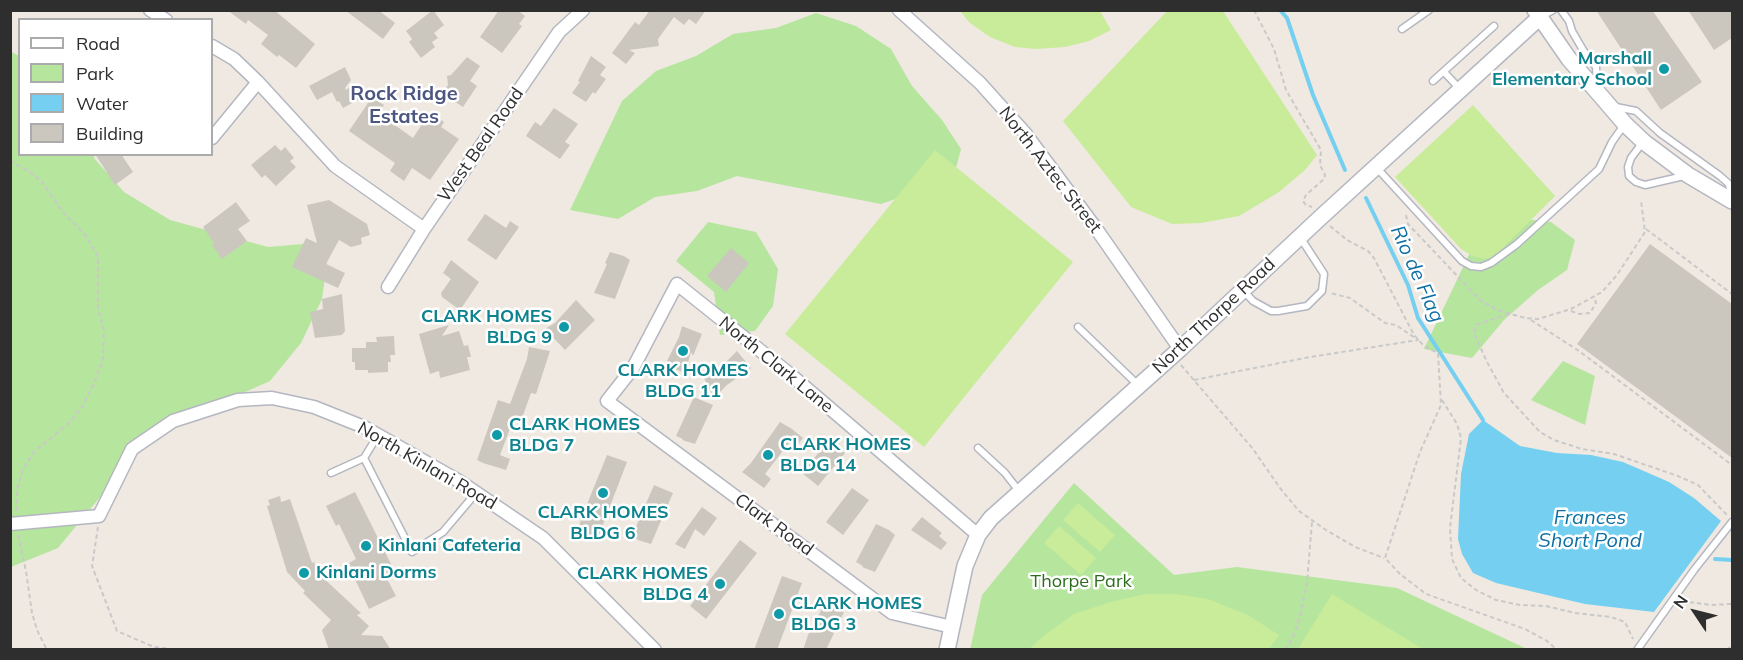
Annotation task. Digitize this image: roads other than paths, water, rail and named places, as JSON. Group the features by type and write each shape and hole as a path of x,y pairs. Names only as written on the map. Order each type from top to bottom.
{"street":[{"path":"150,10 163,18"},
{"name":"West Beal Road","path":"388,287 424,229 559,32 584,10"},
{"name":"North Aztec Street","path":"899,10 980,83 1025,133 1095,227 1180,349"},
{"path":"1542,13 1569,59 1624,124 1644,142 1689,175 1732,201"},
{"name":"North Thorpe Road","path":"947,650 965,567 978,535 991,518 1180,349 1542,13"},
{"path":"213,47 234,59 258,82 335,166 424,229"},
{"path":"213,137 258,82"},
{"name":"North Clark Lane","path":"607,401 633,368 677,284 790,375 978,535"},
{"name":"North Kinlani Road","path":"13,523 99,516 132,449 173,421 238,400 272,398 314,407 364,427 476,493 543,538 655,650"},
{"name":"Clark Road","path":"607,401 892,613 952,627"}],"lane":[{"path":"1402,29 1429,10"},
{"path":"1561,10 1583,50 1596,68 1597,92"},
{"path":"1433,81 1494,26"},
{"path":"1444,72 1460,89"},
{"path":"1609,106 1636,111 1660,133 1729,184 1732,201"},
{"path":"1376,166 1462,261 1471,266 1481,267 1491,263 1517,244 1599,169 1624,124"},
{"path":"1644,142 1631,158 1628,167 1629,176 1636,182 1645,185 1689,175"},
{"path":"1243,289 1260,306 1278,311 1307,306 1322,291 1324,274 1299,237"},
{"path":"1078,327 1138,386"},
{"path":"331,473 364,458 378,435"},
{"path":"978,448 1005,473 1020,491"},
{"path":"364,458 412,552 443,532 476,493"},
{"path":"1638,648 1732,521"}],"water":[{"name":"Frances Short Pond","path":"1483,420 1520,446 1557,453 1591,455 1623,462 1669,482 1694,498 1721,521 1654,612 1585,604 1496,583 1473,573 1462,554 1458,539 1461,474 1469,434"}],"waterway":[{"name":"Rio de Flag","path":"1280,10 1287,18 1313,95 1345,170"},
{"name":"Rio de Flag","path":"1366,198 1408,285 1418,318 1483,420"},
{"name":"Rio de Flag","path":"1715,559 1732,560"}],"place":[{"name":"Marshall Elementary School","path":"1664,69"},
{"name":"CLARK HOMES BLDG 9","path":"564,327"},
{"name":"CLARK HOMES BLDG 11","path":"683,351"},
{"name":"CLARK HOMES BLDG 7","path":"497,435"},
{"name":"CLARK HOMES BLDG 14","path":"768,455"},
{"name":"CLARK HOMES BLDG 6","path":"603,493"},
{"name":"Kinlani Cafeteria","path":"366,546"},
{"name":"Kinlani Dorms","path":"304,573"},
{"name":"CLARK HOMES BLDG 4","path":"720,584"},
{"name":"CLARK HOMES BLDG 3","path":"779,614"}],"district":[{"name":"Rock Ridge Estates","path":"404,106"}],"park label":[{"name":"Thorpe Park","path":"1081,582"}]}
